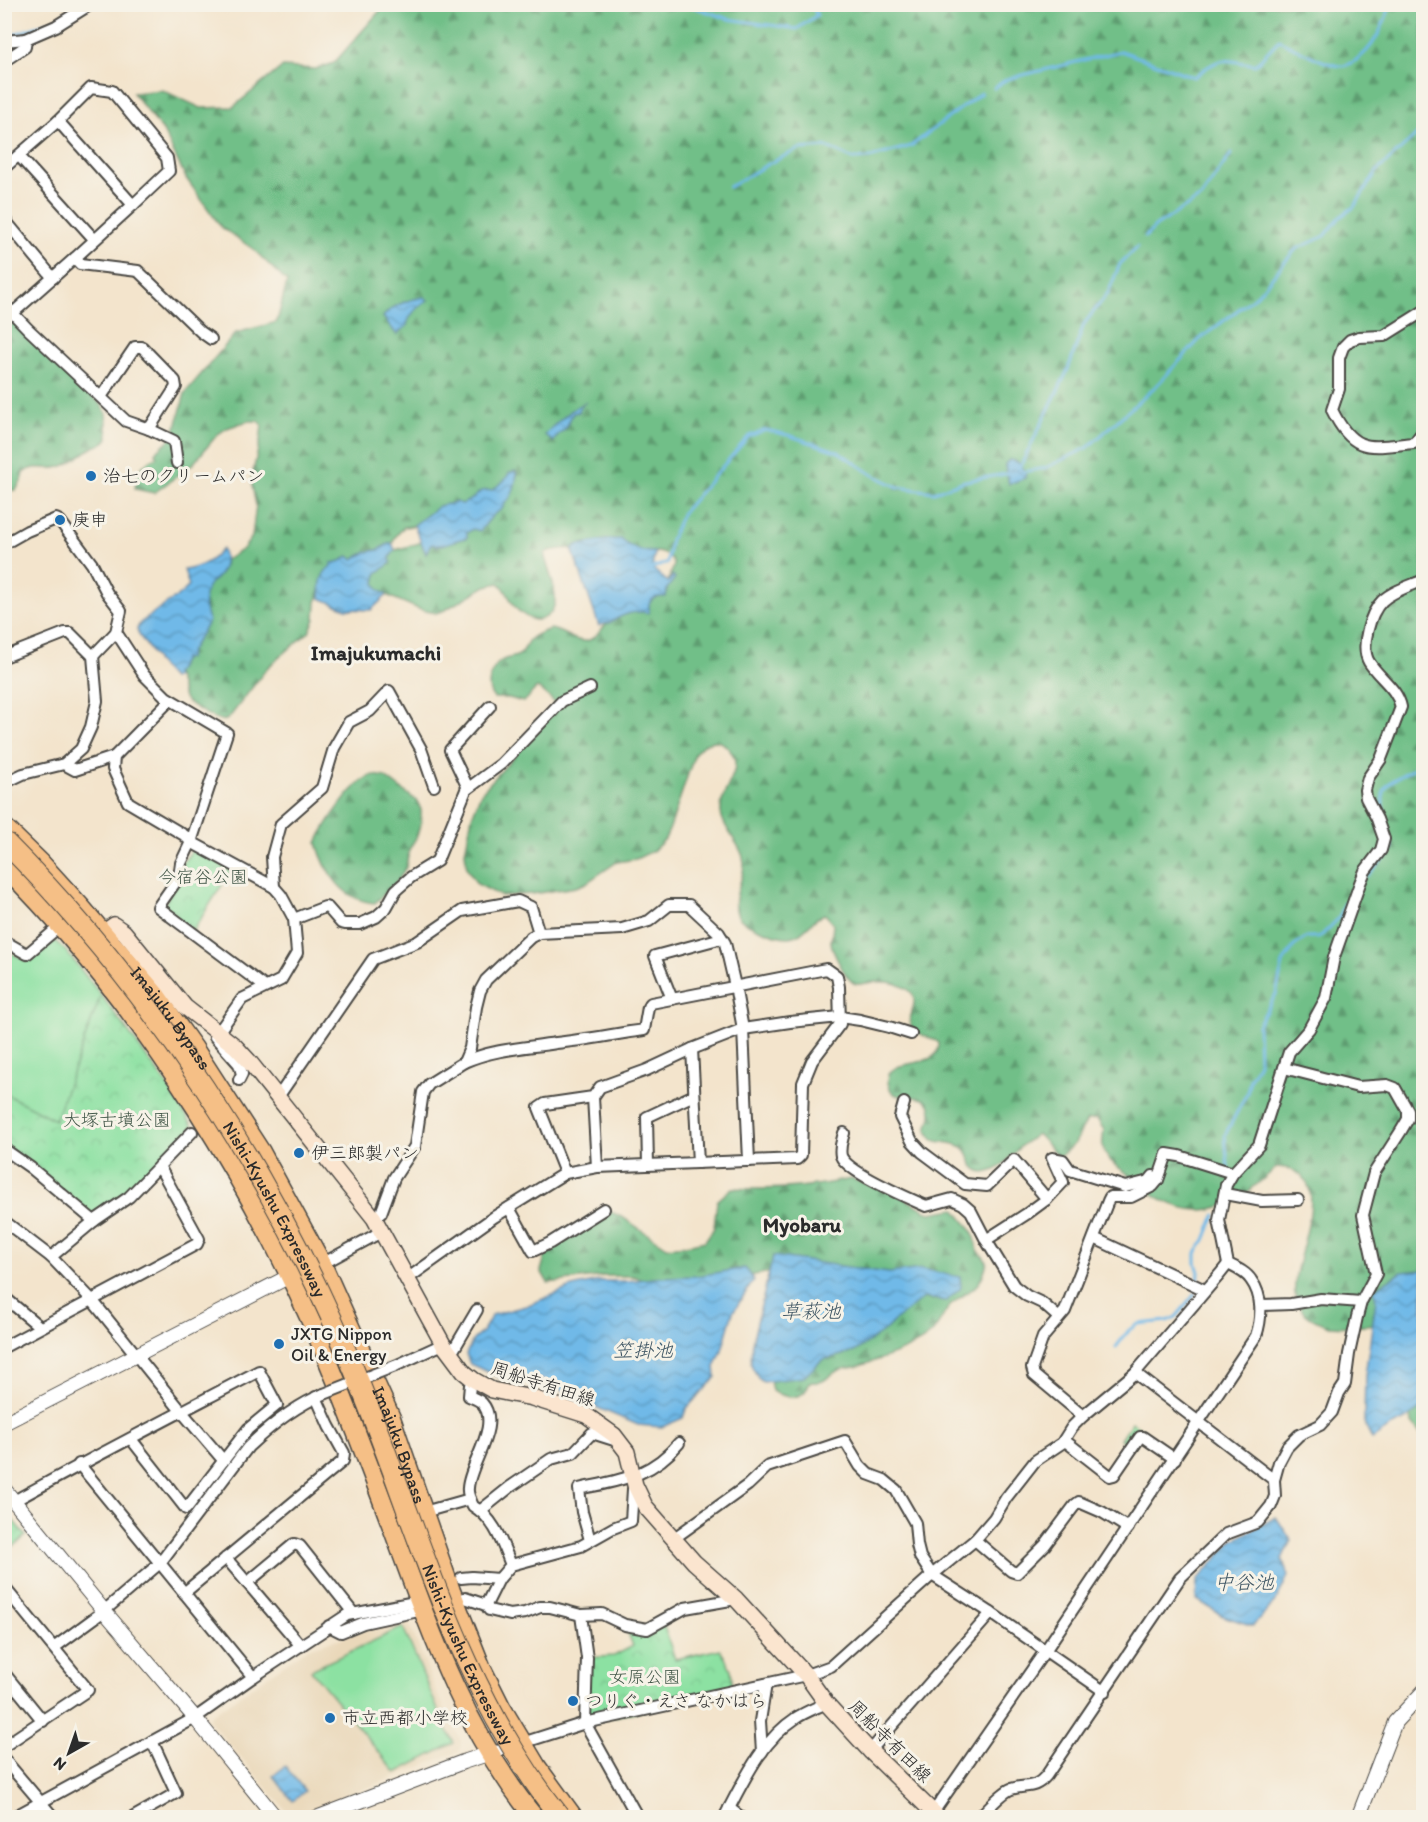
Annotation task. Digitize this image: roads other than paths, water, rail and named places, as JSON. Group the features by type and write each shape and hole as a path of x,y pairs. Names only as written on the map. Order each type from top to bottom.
{"highway":[{"name":"Imajuku Bypass","path":"4,827 42,863 156,995 193,1047 261,1152 322,1264 391,1418 482,1669 522,1743 574,1818"},
{"name":"Nishi-Kyushu Expressway","path":"4,841 75,916 120,969 178,1049 255,1166 327,1307 355,1371 415,1535 472,1674 507,1742 526,1772 561,1818"},
{"name":"Nishi-Kyushu Expressway","path":"4,860 67,923 144,1021 204,1106 245,1176 288,1257 343,1379 459,1679 495,1747 544,1818"},
{"name":"Imajuku Bypass","path":"4,867 60,926 111,988 180,1085 216,1141 290,1276 336,1381 419,1606 448,1673 491,1753 535,1818"}],"main road":[{"name":"周船寺有田線","path":"103,933 114,925 124,932 185,1007 235,1046 278,1097 377,1225 447,1349 464,1372 492,1390 532,1398 586,1415 614,1435 627,1452 635,1482 645,1506 672,1539 736,1599 806,1675 826,1703 934,1816"}],"street":[{"path":"4,41 26,39 56,26 91,4"},
{"path":"4,61 25,47 26,39"},
{"path":"4,168 92,88 112,91 167,158 169,171 52,278 8,309 126,422 149,429 174,441 177,463"},
{"path":"58,121 133,205"},
{"path":"19,156 94,239"},
{"path":"4,219 52,278"},
{"path":"75,258 80,264 138,271 211,339"},
{"path":"1424,311 1384,336 1359,337 1350,340 1342,347 1339,358 1339,389 1332,410 1353,441 1370,447 1414,443 1424,430"},
{"path":"101,398 135,348 142,347 175,381 176,387 149,429"},
{"path":"4,544 56,519 60,521 92,564 107,593 121,611 116,632 93,657"},
{"path":"1228,1264 1219,1220 1226,1185 1233,1173 1259,1145 1289,1052 1309,1029 1326,998 1334,957 1360,883 1365,871 1381,850 1384,839 1366,798 1365,790 1368,778 1381,759 1401,707 1399,698 1368,661 1365,649 1366,637 1373,614 1382,601 1424,580"},
{"path":"116,632 144,675 170,700 227,733 191,842 181,863 179,877 158,907 264,987"},
{"path":"4,657 70,633 93,657 97,701 91,727 81,749 64,764 23,774 4,783"},
{"path":"294,919 324,907 345,924 360,924 376,917 386,908 396,890 411,877 437,861 466,790 501,764 562,701 590,688"},
{"path":"274,887 272,857 281,824 322,788 334,748 349,722 370,711 389,691 421,749 434,786"},
{"path":"64,764 75,770 114,758 170,700"},
{"path":"468,788 450,750 490,706"},
{"path":"114,758 113,769 128,802 184,835 191,842 274,887 294,919 297,953 281,980 242,999 215,1037 239,1064 242,1074 239,1080"},
{"path":"278,1097 373,959 417,942 462,911 518,901 531,907 539,933"},
{"path":"464,1062 470,1048 476,1006 486,980 531,936 539,933 622,930 649,921 669,905 689,905 719,933 725,943 742,1029 749,1161"},
{"path":"4,941 27,954 60,926"},
{"path":"672,999 655,957 722,938"},
{"path":"4,1423 290,1276 322,1264 377,1225 394,1178 415,1146 423,1092 429,1084 464,1062 482,1054 519,1047 644,1030 648,1007 651,1003 827,969 837,976 840,1024 812,1061 803,1083 801,1155 797,1159 597,1167 565,1173 509,1208 407,1279"},
{"path":"597,1167 592,1097 600,1087 647,1070 742,1029 840,1017 911,1034"},
{"path":"692,1049 698,1163"},
{"path":"978,1818 1010,1790 1041,1783 1180,1578 1226,1534 1258,1522 1271,1506 1275,1496 1274,1480 1279,1462 1287,1447 1299,1435 1320,1425 1332,1412 1345,1384 1349,1354 1361,1302 1376,1274 1363,1215 1374,1173 1408,1119 1408,1111 1395,1088 1387,1085 1358,1087 1284,1068"},
{"path":"648,1165 647,1117 694,1095"},
{"path":"565,1173 539,1108 545,1104 592,1097"},
{"path":"904,1103 900,1118 912,1141 922,1152 965,1184 987,1186 1014,1160 1047,1199"},
{"path":"51,1257 94,1221 129,1197 192,1132"},
{"path":"844,1133 840,1146 842,1157 848,1166 926,1206 952,1199 963,1204 971,1211 1014,1286 1042,1303 1058,1317"},
{"path":"4,1149 31,1168 94,1221"},
{"path":"986,1240 1047,1199 1062,1182 1052,1158 1063,1160 1070,1170 1125,1187 1149,1181 1163,1154 1179,1156 1233,1173"},
{"path":"1083,1416 1034,1375 1032,1368 1043,1336 1065,1311 1110,1197 1131,1197 1153,1186 1158,1180 1167,1154"},
{"path":"4,1347 197,1244 199,1239 159,1166"},
{"path":"1225,1194 1262,1201 1298,1200"},
{"path":"509,1208 534,1251 604,1209"},
{"path":"4,1221 51,1257 92,1300 223,1460"},
{"path":"1094,1238 1205,1290"},
{"path":"316,1818 463,1762 585,1723 806,1675 831,1666 932,1575 975,1540 994,1518 1006,1498 1035,1461 1062,1443 1072,1427 1083,1416 1135,1373 1228,1264"},
{"path":"934,1816 1256,1336 1261,1305 1252,1281 1242,1271 1228,1264"},
{"path":"4,1297 40,1327"},
{"path":"1261,1305 1291,1304 1321,1299 1361,1302"},
{"path":"55,1647 104,1611 160,1563 248,1447 261,1434 305,1402 320,1395 447,1349 477,1310"},
{"path":"14,1500 259,1371 277,1405 248,1429 186,1509 131,1439"},
{"path":"1135,1373 1274,1480"},
{"path":"474,1380 470,1385 470,1396 482,1403 488,1417 484,1442 467,1490 472,1506 493,1525 511,1565"},
{"path":"184,1593 343,1461 344,1453 329,1426 320,1395"},
{"path":"480,1511 551,1459 573,1453 592,1433 619,1441"},
{"path":"1064,1440 1110,1476 1114,1475 1140,1437 1175,1459"},
{"path":"672,1539 748,1485 767,1467 845,1441 860,1466 868,1474 884,1480 896,1490 915,1523 920,1557 932,1575 1104,1692"},
{"path":"590,1540 582,1512 579,1489 635,1482 679,1443"},
{"path":"79,1464 253,1677"},
{"path":"486,1605 499,1579 511,1565 581,1546 631,1521 635,1482"},
{"path":"4,1489 276,1818"},
{"path":"424,1512 470,1499"},
{"path":"975,1540 1011,1571 1017,1573 1045,1545 1079,1502 1102,1512 1128,1528"},
{"path":"247,1583 294,1544 300,1546 354,1614"},
{"path":"226,1558 301,1646"},
{"path":"462,1578 499,1579"},
{"path":"4,1587 88,1690 4,1746"},
{"path":"456,1600 465,1598 486,1605 489,1610 510,1615 550,1606 581,1616 602,1614 625,1625 647,1629 685,1608 736,1599"},
{"path":"12,1818 195,1718 347,1615 419,1606"},
{"path":"329,1626 341,1632 419,1606"},
{"path":"870,1751 991,1613"},
{"path":"581,1616 587,1658 585,1723 638,1818"},
{"path":"4,1673 43,1721"},
{"path":"762,1752 760,1720 766,1684"},
{"path":"1358,1818 1395,1722 1424,1691"},
{"path":"742,1818 727,1813 755,1761 774,1737 795,1719 826,1703"},
{"path":"132,1818 176,1793 152,1741"},
{"path":"4,1759 54,1818"}],"water":[{"path":"424,297 428,300 414,311 407,326 397,335 383,317 402,303"},
{"path":"586,402 581,406 579,412 573,413 566,428 553,442 545,435 564,416"},
{"path":"1009,460 1021,465 1026,472 1025,478 1009,484 1005,464"},
{"path":"515,471 517,474 511,496 502,509 493,515 480,531 473,529 467,533 467,538 436,546 430,545 426,554 414,525 439,506 456,502 462,504 481,491 492,490 505,480 509,473"},
{"path":"621,539 637,549 655,552 652,568 668,582 673,575 675,578 667,589 666,597 652,600 649,613 629,614 599,626 572,549 576,545"},
{"path":"390,543 395,550 390,557 391,563 377,573 375,583 379,590 387,595 371,610 346,609 320,598 321,580 331,563 341,561 348,556 353,559"},
{"path":"222,549 223,568 205,593 205,608 209,621 190,652 189,658 184,659 175,674 176,677 172,679 156,661 137,629 140,623 189,586 184,570 205,563"},
{"name":"草萩池","path":"773,1256 889,1273 922,1269 960,1277 961,1288 946,1301 924,1298 883,1332 854,1352 822,1360 804,1377 763,1382 758,1378 751,1364 752,1343"},
{"name":"笠掛池","path":"745,1268 754,1280 733,1312 715,1367 716,1377 686,1409 683,1418 662,1427 638,1425 565,1394 547,1380 526,1378 510,1382 470,1364 466,1354 473,1340 483,1331 492,1315 526,1306 572,1287 599,1281 696,1276"},
{"path":"1423,1270 1423,1407 1372,1439 1364,1422 1365,1375 1376,1300 1374,1289 1402,1272"},
{"name":"中谷池","path":"1276,1517 1291,1540 1282,1559 1288,1576 1276,1601 1253,1626 1223,1616 1196,1599 1197,1581 1232,1541"},
{"path":"285,1766 305,1791 293,1801 273,1776"}],"waterway":[{"path":"685,4 729,19 797,29 817,15 811,4"},
{"path":"994,88 1007,79 1121,51 1194,77 1216,62 1236,61 1255,65 1279,40 1320,60 1344,66 1367,51 1381,29 1391,4"},
{"path":"15,34 57,20"},
{"path":"729,187 799,149 827,147 853,159 869,158 911,146 981,93"},
{"path":"1023,472 1045,468 1087,448 1156,386 1200,339 1256,296 1296,249 1325,236 1340,217 1354,207 1377,171 1424,126"},
{"path":"1145,237 1156,226 1201,197 1231,154"},
{"path":"1019,466 1067,372 1084,324 1108,293 1120,264 1137,247"},
{"path":"652,568 667,563 671,539 683,512 749,436 766,430 839,452 873,475 898,487 934,492 965,481 1011,473"},
{"path":"1368,876 1392,849 1383,804 1386,788 1395,779 1424,762"},
{"path":"1228,1168 1225,1135 1247,1093 1250,1079 1259,1063 1258,1025 1276,994 1283,963 1294,946 1307,937 1322,935 1339,918 1345,903"},
{"path":"1198,1284 1196,1253 1205,1240 1215,1215"},
{"path":"1116,1347 1129,1330 1138,1324 1167,1321 1176,1317 1195,1294"}],"place":[{"name":"治七のクリームパン","path":"91,476"},
{"name":"庚申","path":"60,520"},
{"name":"伊三郎製パン","path":"299,1153"},
{"name":"JXTG Nippon Oil & Energy","path":"279,1344"},
{"name":"つりぐ・えさ なかはら","path":"573,1701"},
{"name":"市立西都小学校","path":"330,1718"}],"district":[{"name":"Imajukumachi","path":"376,652"},
{"name":"Myobaru","path":"802,1224"}],"park label":[{"name":"今宿谷公園","path":"203,877"},
{"name":"大塚古墳公園","path":"117,1120"},
{"name":"女原公園","path":"645,1677"}]}
